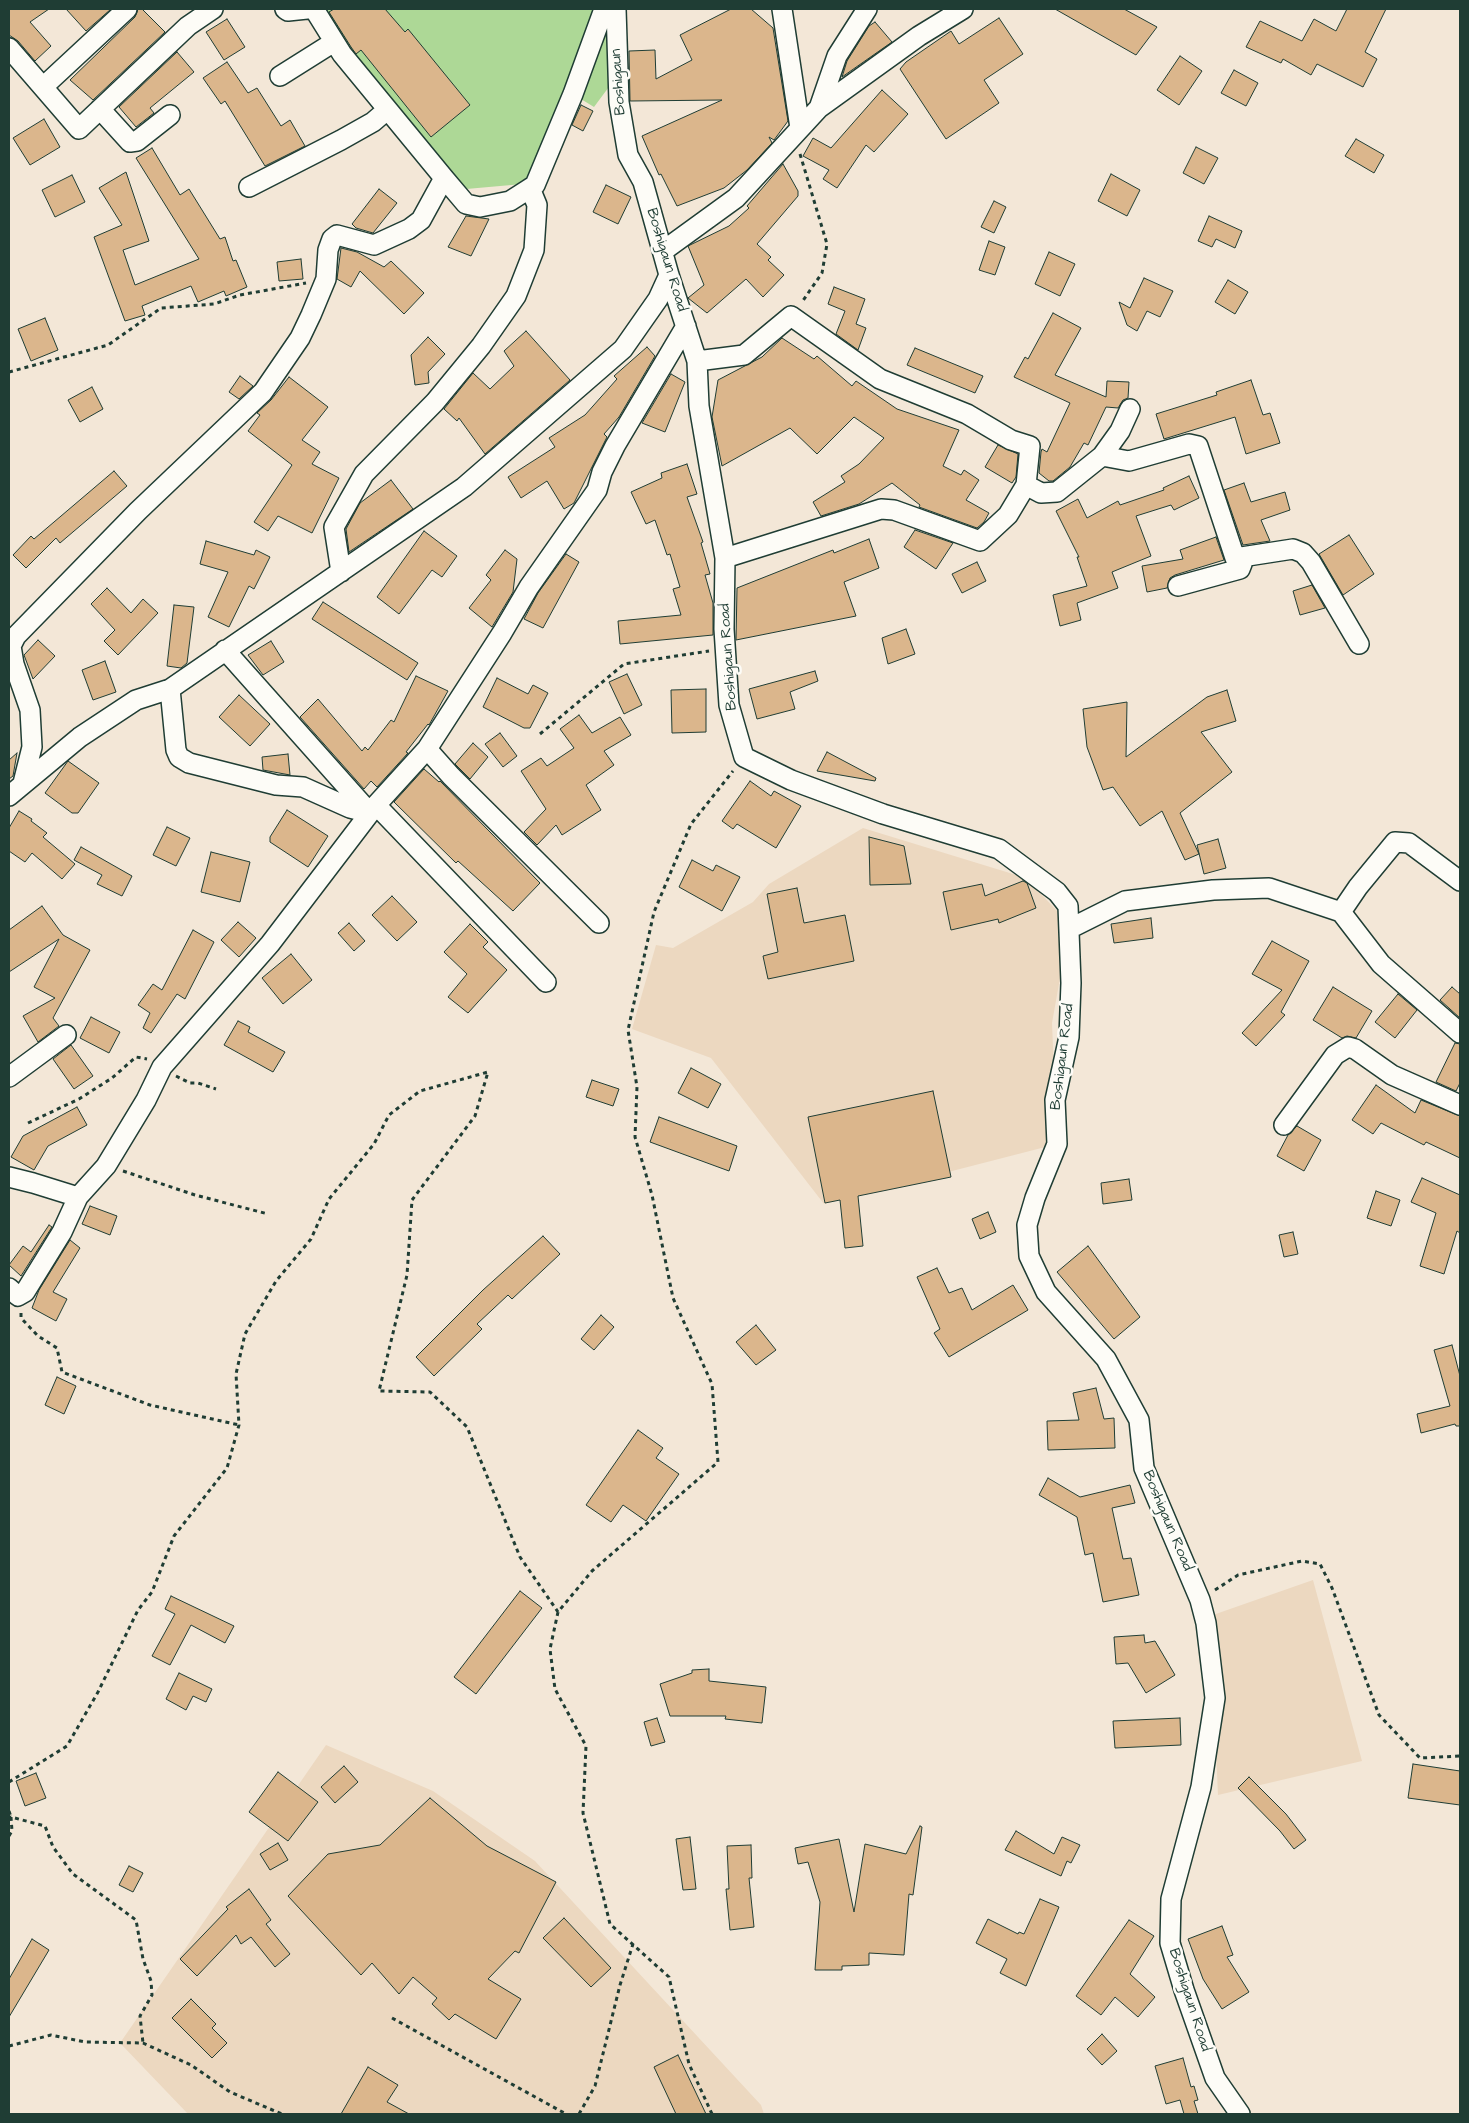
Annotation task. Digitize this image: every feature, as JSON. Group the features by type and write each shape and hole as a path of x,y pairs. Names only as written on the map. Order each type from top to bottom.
{"street":[{"path":"43,87 127,9"},
{"path":"9,48 79,129 188,26 212,9"},
{"path":"285,9 288,11 307,9"},
{"path":"314,9 334,42 387,110 444,178 466,204 480,207 510,201 535,186 573,94 604,9"},
{"name":"Boshigaun","path":"616,9 619,102 628,155"},
{"path":"782,9 800,128"},
{"path":"819,108 837,56 867,9"},
{"path":"663,251 736,198 819,108 919,36 963,9"},
{"path":"280,76 334,42"},
{"path":"100,109 130,142 137,141 170,115"},
{"path":"249,187 341,140 373,122 387,110"},
{"name":"Boshigaun Road","path":"628,155 643,182 669,275 698,361 699,406 725,558 724,629 727,648 729,704 744,757 790,780 883,814 999,849 1057,892 1068,906 1071,983 1069,1036 1055,1100 1057,1144 1035,1198 1027,1225 1029,1256 1046,1292 1106,1359 1126,1393 1139,1420 1144,1468 1200,1600 1206,1623 1215,1698 1201,1787 1171,1899 1170,1943 1214,2078 1240,2114"},
{"path":"23,783 32,747 30,710 14,664 11,646 16,636 138,511 263,392 300,338 326,279 328,250 332,239 337,234 374,245 409,229 421,220 444,178"},
{"path":"341,572 334,526 364,474 435,402 482,346 516,296 534,250 537,205 530,188"},
{"path":"9,796 80,737 136,700 170,689 464,486 624,349 658,300 669,275"},
{"path":"698,361 744,354 791,316 880,379 967,414 1011,440 1030,446 1026,485 1008,515 980,541 894,510 881,509 725,558"},
{"path":"14,1292 26,1292 62,1232 78,1197 106,1166 146,1100 162,1067 270,944 373,809 426,749 502,633 529,587 598,490 602,472 615,446 686,326"},
{"path":"1026,485 1041,493 1057,492 1102,456 1120,431 1130,409"},
{"path":"1102,456 1129,461 1189,444 1198,446 1235,558 1242,564 1240,568 1178,586"},
{"path":"1235,558 1293,550 1303,553 1311,562 1359,644"},
{"path":"225,650 373,809 546,982"},
{"path":"170,689 176,750 179,757 189,763 276,785 303,787 350,808 373,809"},
{"path":"426,749 599,923"},
{"path":"1341,912 1358,887 1395,842 1410,843 1460,880"},
{"path":"1069,928 1125,901 1213,890 1269,888 1341,912 1381,964 1460,1033"},
{"path":"9,1077 66,1035"},
{"path":"1284,1125 1335,1055 1348,1047 1355,1049 1392,1075 1460,1105"},
{"path":"9,1178 33,1183 78,1197"}],"path":[{"path":"791,316 822,273 827,244 800,154 800,128"},
{"path":"9,372 108,345 161,308 214,304 240,295 326,279"},
{"path":"540,734 624,664 727,648"},
{"path":"712,2114 690,2064 670,1978 610,1924 583,1813 586,1746 556,1689 550,1649 558,1612 592,1571 718,1462 712,1384 673,1298 652,1195 635,1137 637,1087 628,1030 654,912 691,824 744,757"},
{"path":"28,1123 79,1099 112,1078 136,1057 162,1067 190,1083 198,1083 216,1089"},
{"path":"9,1782 67,1746 98,1692 138,1610 152,1592 174,1536 227,1468 239,1425 236,1374 244,1334 276,1282 311,1239 329,1199 374,1144 389,1115 420,1091 488,1072 475,1116 412,1200 407,1275 379,1391 430,1392 467,1427 520,1557 558,1612"},
{"path":"106,1166 195,1195 268,1214"},
{"path":"14,1292 21,1318 38,1336 57,1348 62,1372 150,1404 239,1425"},
{"path":"1200,1600 1238,1575 1302,1561 1320,1564 1332,1588 1379,1715 1420,1758 1460,1756"},
{"path":"9,1811 12,1830 9,1836"},
{"path":"11,1817 45,1826 53,1846 73,1874 136,1920 143,1959 151,1980 152,1995 140,2016 143,2043"},
{"path":"579,2114 595,2086 620,1985 634,1944"},
{"path":"392,2018 566,2114"},
{"path":"9,2046 51,2035 85,2042 143,2043 191,2065 230,2092 282,2114"}],"shaded area":[{"path":"863,828 1026,878 1058,912 1063,934 1062,967 1052,1023 1057,1144 824,1204 711,1058 632,1029 656,945 673,948 753,902 769,884"},
{"path":"1313,1580 1362,1761 1218,1795 1210,1616"},
{"path":"326,1745 433,1791 535,1861 761,2105 764,2114 188,2114 120,2043"}],"green space":[{"path":"314,9 614,9 620,72 594,107 576,96 534,183 455,190"}],"building":[{"path":"9,9 49,9 30,22 51,46 35,61 18,41 9,35"},
{"path":"66,9 111,9 86,31"},
{"path":"138,9 142,9 165,32 93,100 70,80 135,17"},
{"path":"334,9 385,9 405,32 408,29 470,105 431,137 361,50 356,54 329,12"},
{"path":"731,9 751,9 773,28 788,121 774,140 769,137 772,143 747,170 724,188 677,206 661,174 659,175 642,136 722,100 630,101 629,51 655,50 656,79 692,60 680,35"},
{"path":"1055,9 1124,9 1157,27 1136,55"},
{"path":"1347,9 1386,9 1365,52 1377,59 1363,87 1317,64 1311,75 1283,59 1281,63 1246,47 1260,21 1302,41 1314,19 1336,31"},
{"path":"999,18 1023,54 984,80 999,103 946,139 900,69 906,62 951,31 959,44"},
{"path":"227,19 245,47 224,60 206,32"},
{"path":"875,22 892,42 842,77 847,61 869,26"},
{"path":"177,52 194,72 150,108 154,113 136,127 119,107"},
{"path":"1180,56 1202,71 1179,105 1157,90"},
{"path":"227,62 248,93 257,88 281,126 290,120 305,146 265,166 225,101 221,104 203,78"},
{"path":"1234,70 1258,83 1246,106 1221,93"},
{"path":"882,90 908,114 874,152 866,145 837,188 823,179 829,170 803,156 813,138 831,148"},
{"path":"581,105 593,111 583,131 572,125"},
{"path":"44,119 60,147 30,165 13,138"},
{"path":"1356,139 1384,155 1374,173 1345,156"},
{"path":"1196,147 1218,158 1204,184 1183,173"},
{"path":"152,148 180,195 189,189 220,239 225,237 233,261 236,260 247,287 226,296 224,291 198,302 191,286 142,306 145,315 125,321 94,237 122,225 99,188 126,172 149,241 123,250 135,285 199,259 136,158"},
{"path":"783,164 798,191 798,196 757,244 771,257 768,260 784,275 763,297 746,279 707,313 688,298 704,285 688,246 729,226 749,208 747,206"},
{"path":"1111,174 1140,190 1127,216 1098,201"},
{"path":"72,175 85,202 55,217 42,190"},
{"path":"606,185 631,197 618,224 593,212"},
{"path":"379,189 397,203 373,233 356,228 352,224"},
{"path":"994,201 1006,207 994,233 981,227"},
{"path":"466,216 489,219 471,256 448,247"},
{"path":"1209,216 1242,231 1235,248 1216,239 1212,247 1198,241"},
{"path":"989,241 1005,247 995,275 979,270"},
{"path":"341,248 357,252 384,267 391,261 424,293 404,314 360,271 351,287 337,279"},
{"path":"1049,252 1075,264 1060,296 1035,284"},
{"path":"301,259 303,279 279,281 277,262"},
{"path":"1144,278 1173,291 1160,317 1147,311 1137,331 1127,325 1119,302 1130,308"},
{"path":"1228,280 1248,292 1235,314 1215,302"},
{"path":"834,287 865,299 856,324 866,328 858,350 836,334 845,311 828,304"},
{"path":"1053,313 1081,328 1055,375 1106,397 1107,381 1129,382 1128,398 1123,400 1118,408 1106,407 1088,445 1084,443 1070,467 1053,481 1049,481 1039,473 1041,452 1042,449 1047,452 1070,403 1014,377 1025,357 1028,359"},
{"path":"45,318 58,350 31,361 18,329"},
{"path":"526,331 570,380 485,454 459,418 457,421 444,409 473,373 490,389 514,366 504,351"},
{"path":"428,337 445,354 428,372 429,383 415,385 411,355"},
{"path":"782,338 814,359 817,356 852,386 856,381 897,409 959,430 943,466 961,475 964,470 979,480 966,500 989,513 984,522 977,528 919,507 920,505 892,483 859,504 821,516 813,502 845,482 841,476 859,464 884,438 854,417 817,454 790,428 722,466 712,417 718,380 762,357"},
{"path":"647,347 655,356 619,417 604,434 607,437 574,503 564,509 547,481 521,498 508,477 555,447 549,438 585,415 617,379 614,376"},
{"path":"915,348 983,376 975,393 907,365"},
{"path":"671,374 685,382 665,432 642,423"},
{"path":"240,376 253,386 239,399 229,392"},
{"path":"289,377 328,407 302,440 320,452 312,464 339,478 312,533 278,516 268,531 254,522 292,465 248,431 260,415 257,413 271,400"},
{"path":"1251,380 1263,415 1270,413 1280,443 1246,454 1235,417 1164,439 1156,414 1217,395 1216,392"},
{"path":"92,387 103,409 80,422 68,400"},
{"path":"998,445 1018,454 1016,477 1012,483 985,467"},
{"path":"687,464 697,494 687,497 703,542 701,543 710,574 705,575 713,603 713,635 620,644 618,621 681,615 673,589 680,587 670,554 667,555 655,520 646,524 631,492 662,478 661,473"},
{"path":"114,471 127,486 60,543 56,538 26,568 13,555 31,536 34,539"},
{"path":"1189,476 1199,498 1174,510 1171,505 1136,516 1151,556 1112,572 1118,588 1077,603 1081,620 1060,626 1053,595 1087,586 1077,557 1079,557 1056,511 1078,499 1087,518 1118,501 1120,505 1164,490 1163,488"},
{"path":"391,480 413,509 349,552 346,529 360,503"},
{"path":"1244,483 1251,502 1285,492 1290,510 1261,520 1270,541 1243,545 1224,490"},
{"path":"915,530 953,543 936,569 904,547"},
{"path":"424,531 457,556 442,577 432,570 399,614 377,597"},
{"path":"1349,535 1374,574 1343,595 1319,554"},
{"path":"1216,537 1224,560 1175,575 1170,578 1167,588 1147,592 1142,566 1183,559 1180,550"},
{"path":"869,539 879,568 844,582 856,616 736,640 737,588 833,550 834,553"},
{"path":"206,541 254,555 256,550 270,557 254,589 249,586 229,627 208,617 228,572 200,564"},
{"path":"505,550 517,559 513,592 492,627 469,608 491,580 486,575"},
{"path":"566,554 579,562 543,628 524,619 538,593"},
{"path":"977,562 986,581 962,593 952,574"},
{"path":"1312,585 1325,608 1300,615 1293,591"},
{"path":"107,588 131,613 143,599 158,613 118,655 104,641 115,630 91,604"},
{"path":"323,602 418,663 407,680 312,619"},
{"path":"174,605 194,607 187,663 181,668 167,666"},
{"path":"906,629 915,654 888,664 882,638"},
{"path":"38,640 55,656 33,679 24,655"},
{"path":"271,641 284,662 263,675 248,655"},
{"path":"105,661 116,692 93,700 82,670"},
{"path":"815,671 818,681 790,692 795,709 757,719 749,689"},
{"path":"627,674 642,705 624,714 609,682"},
{"path":"416,676 448,691 429,725 406,752 408,753 377,787 371,781 364,789 300,717 318,699 362,751 365,747 368,750 391,720 394,722"},
{"path":"497,678 528,694 533,685 548,693 530,728 524,728 483,707"},
{"path":"706,689 706,732 672,733 671,690"},
{"path":"1227,690 1236,721 1201,732 1232,772 1180,813 1199,854 1185,860 1162,811 1140,826 1113,787 1103,790 1087,747 1083,709 1127,702 1126,757 1207,697"},
{"path":"239,695 270,724 250,746 219,717"},
{"path":"579,715 592,733 620,717 631,735 604,751 614,765 586,785 601,810 562,835 556,825 537,845 524,832 546,809 521,771 541,758 547,766 574,748 560,729"},
{"path":"500,733 517,756 503,767 485,744"},
{"path":"473,743 488,757 470,779 455,764"},
{"path":"827,752 876,778 875,781 817,771"},
{"path":"17,753 13,776 9,779 9,760"},
{"path":"288,754 290,775 263,770 262,757"},
{"path":"68,761 99,783 78,813 72,813 45,793"},
{"path":"424,769 440,781 540,883 513,911 458,861 456,863 394,802"},
{"path":"750,781 771,796 774,791 801,806 776,848 737,824 733,829 722,821"},
{"path":"287,810 328,836 308,867 270,842 270,837"},
{"path":"19,811 32,819 31,821 47,833 43,837 75,864 62,879 32,853 25,862 9,851 9,828"},
{"path":"167,827 190,838 176,866 153,855"},
{"path":"869,837 904,846 911,884 870,885"},
{"path":"1218,839 1226,868 1204,874 1197,845"},
{"path":"81,847 132,876 122,896 97,884 102,875 74,860"},
{"path":"211,852 250,862 240,902 201,892"},
{"path":"692,860 713,871 716,865 740,877 722,911 679,887"},
{"path":"1023,881 1027,883 1036,908 999,923 998,919 951,930 943,892 982,884 985,896"},
{"path":"797,888 804,923 845,915 854,961 768,979 763,956 778,952 767,894"},
{"path":"392,896 417,922 397,941 372,915"},
{"path":"42,906 63,935 90,950 53,1018 59,1026 38,1042 23,1016 55,998 34,987 59,939 9,972 9,930"},
{"path":"1151,918 1153,938 1114,943 1111,924"},
{"path":"238,922 256,938 239,957 221,940"},
{"path":"349,923 365,941 354,951 338,933"},
{"path":"470,924 488,942 483,947 507,970 468,1013 448,997 467,974 444,952"},
{"path":"193,930 214,942 185,999 177,994 151,1033 143,1028 150,1013 138,1005 153,984 162,990"},
{"path":"1272,941 1309,961 1281,1012 1285,1015 1256,1046 1242,1033 1282,990 1252,974"},
{"path":"291,954 312,980 283,1004 262,978"},
{"path":"1333,987 1372,1011 1356,1038 1347,1036 1342,1038 1313,1020"},
{"path":"1452,987 1460,994 1460,1018 1440,1000"},
{"path":"1398,994 1417,1010 1395,1038 1375,1022"},
{"path":"91,1017 120,1032 109,1053 80,1038"},
{"path":"238,1021 250,1027 248,1032 285,1052 273,1072 224,1045"},
{"path":"1455,1043 1460,1044 1460,1083 1456,1091 1436,1082"},
{"path":"71,1045 93,1076 74,1089 53,1059"},
{"path":"691,1068 721,1084 708,1108 678,1093"},
{"path":"592,1080 619,1089 613,1106 586,1097"},
{"path":"1376,1085 1415,1113 1421,1100 1460,1116 1460,1158 1426,1142 1424,1145 1381,1123 1373,1134 1352,1120"},
{"path":"933,1091 951,1177 858,1196 863,1246 845,1248 840,1200 825,1203 808,1117"},
{"path":"77,1107 87,1125 48,1146 34,1170 11,1157 23,1136"},
{"path":"659,1117 737,1146 729,1171 650,1142"},
{"path":"1297,1126 1321,1140 1304,1171 1277,1156 1288,1135"},
{"path":"1422,1178 1460,1195 1460,1233 1457,1231 1444,1274 1420,1266 1436,1213 1411,1202"},
{"path":"1129,1179 1132,1200 1103,1204 1101,1183"},
{"path":"1376,1191 1400,1200 1391,1226 1367,1218"},
{"path":"90,1206 117,1216 110,1235 82,1224"},
{"path":"988,1212 996,1232 980,1239 972,1219"},
{"path":"49,1225 52,1227 21,1276 9,1265 23,1246 31,1252"},
{"path":"1293,1232 1298,1254 1284,1257 1279,1235"},
{"path":"543,1236 560,1254 512,1299 508,1295 477,1324 482,1329 434,1376 416,1357 483,1290"},
{"path":"70,1240 80,1248 53,1292 67,1299 56,1321 32,1308 39,1290"},
{"path":"1088,1246 1140,1317 1114,1339 1057,1272"},
{"path":"937,1268 949,1293 962,1288 972,1310 1013,1285 1028,1310 949,1357 934,1333 940,1329 917,1277"},
{"path":"601,1315 614,1327 594,1350 581,1339"},
{"path":"756,1325 776,1350 756,1365 736,1342"},
{"path":"1452,1345 1460,1376 1460,1426 1455,1424 1421,1433 1417,1414 1450,1406 1434,1350"},
{"path":"57,1377 76,1386 64,1414 45,1405"},
{"path":"1096,1388 1104,1419 1114,1418 1115,1448 1048,1450 1047,1421 1079,1420 1073,1393"},
{"path":"638,1430 663,1448 656,1458 679,1474 646,1521 623,1505 611,1522 586,1505"},
{"path":"1048,1478 1080,1497 1130,1485 1135,1503 1112,1508 1123,1559 1131,1558 1139,1595 1103,1602 1093,1553 1085,1555 1077,1517 1039,1495"},
{"path":"520,1591 542,1608 476,1694 454,1677"},
{"path":"171,1596 234,1626 225,1643 191,1625 170,1665 152,1656 175,1614 165,1609"},
{"path":"1144,1635 1145,1643 1155,1641 1175,1675 1146,1693 1128,1663 1116,1664 1114,1637"},
{"path":"709,1669 709,1681 766,1687 762,1723 725,1719 726,1716 670,1716 660,1684 692,1673 692,1670"},
{"path":"179,1673 212,1689 206,1702 193,1696 186,1710 166,1699"},
{"path":"657,1718 665,1742 651,1746 644,1722"},
{"path":"1180,1718 1181,1745 1115,1748 1113,1721"},
{"path":"1413,1764 1460,1771 1460,1805 1408,1798"},
{"path":"344,1766 358,1782 335,1803 321,1787"},
{"path":"278,1772 318,1802 288,1841 249,1812"},
{"path":"36,1773 46,1798 25,1806 16,1781"},
{"path":"1249,1777 1286,1814 1306,1840 1294,1849 1280,1831 1238,1788"},
{"path":"430,1798 487,1846 556,1882 519,1953 515,1951 488,1979 521,1999 496,2039 455,2014 449,2020 432,2004 437,1998 413,1977 399,1994 372,1963 361,1975 288,1896 328,1854 380,1845"},
{"path":"920,1826 922,1827 913,1895 909,1894 904,1955 869,1953 869,1965 842,1966 842,1970 815,1970 820,1902 808,1862 798,1864 795,1848 839,1839 854,1912 865,1844 906,1854"},
{"path":"1016,1831 1054,1854 1062,1837 1080,1845 1071,1863 1067,1861 1061,1876 1005,1850"},
{"path":"690,1837 696,1889 683,1890 676,1839"},
{"path":"278,1843 288,1860 270,1870 260,1854"},
{"path":"751,1845 752,1878 749,1878 754,1927 730,1930 726,1889 729,1889 727,1846"},
{"path":"129,1866 143,1873 133,1892 119,1885"},
{"path":"249,1889 271,1920 266,1924 290,1954 275,1967 251,1937 241,1944 236,1935 197,1976 180,1959 228,1909 226,1907"},
{"path":"1040,1899 1059,1907 1026,1986 1000,1973 1007,1959 976,1943 988,1919 1018,1934 1019,1932 1024,1934"},
{"path":"564,1918 611,1968 591,1987 543,1938"},
{"path":"1129,1920 1154,1936 1130,1974 1155,1997 1138,2017 1115,1997 1101,2015 1076,1996"},
{"path":"1222,1926 1233,1955 1227,1957 1249,1992 1222,2009 1203,1979 1188,1939"},
{"path":"32,1939 49,1950 9,2017 9,1979"},
{"path":"191,1999 216,2024 212,2028 227,2043 212,2058 172,2018"},
{"path":"1102,2034 1117,2051 1102,2065 1087,2049"},
{"path":"678,2055 706,2114 676,2114 654,2067"},
{"path":"1183,2058 1191,2087 1194,2086 1198,2100 1194,2101 1198,2114 1184,2114 1180,2100 1166,2104 1155,2066"},
{"path":"368,2067 398,2085 387,2102 409,2114 341,2114"}]}
